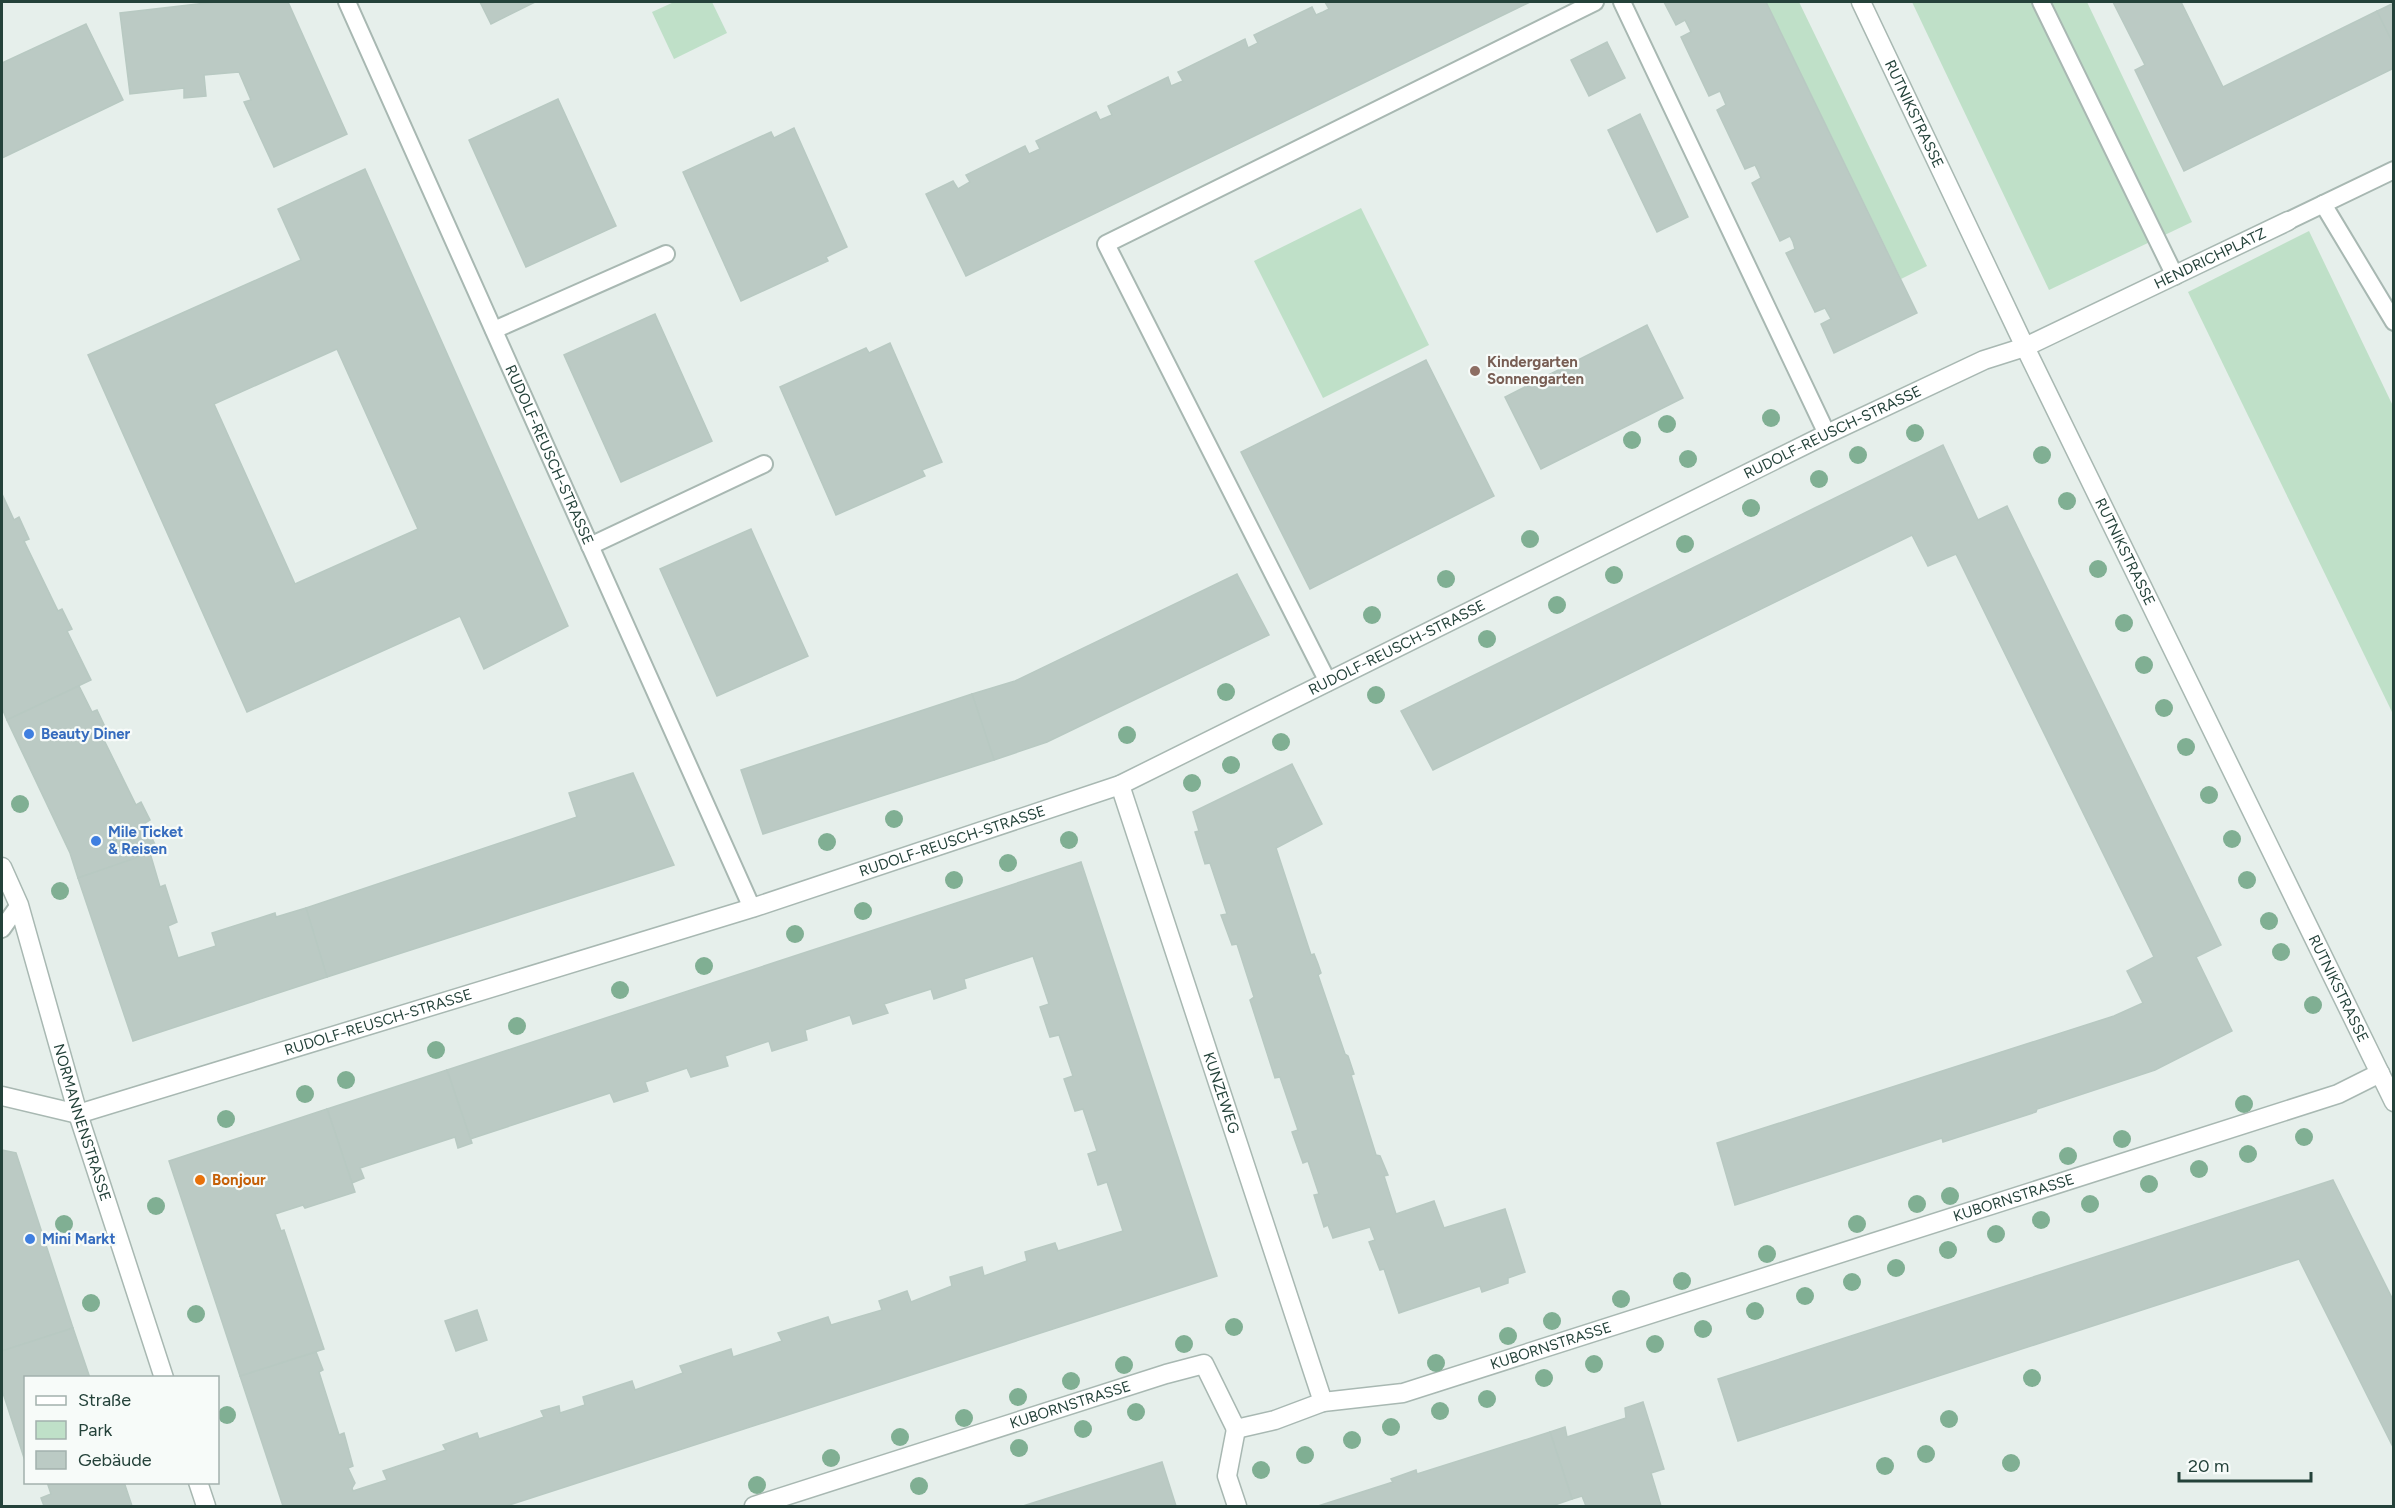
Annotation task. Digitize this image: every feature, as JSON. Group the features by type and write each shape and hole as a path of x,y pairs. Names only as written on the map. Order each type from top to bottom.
{"street":[{"name":"RUTNIKSTRASSE","path":"1861,2 2025,347 2394,1101"},
{"name":"HENDRICHPLATZ","path":"2025,347 2288,221"},
{"name":"RUDOLF-REUSCH-STRASSE","path":"78,1114 752,908 1120,784 1827,434 1984,360 2025,347"},
{"name":"KUNZEWEG","path":"1120,784 1323,1402"},
{"name":"NORMANNENSTRASSE","path":"2,867 20,905 78,1114 164,1376"},
{"name":"KUBORNSTRASSE","path":"754,1506 1166,1374 1204,1364 1236,1429 1275,1420 1323,1402 1403,1393 2337,1094 2380,1073"},
{"path":"2,1096 78,1114"},
{"path":"1236,1429 1227,1476 1237,1506"},
{"path":"199,1484 206,1506"}],"lane":[{"name":"RUDOLF-REUSCH-STRASSE","path":"347,2 752,908"},
{"path":"1328,682 1106,243 1595,2"},
{"path":"1622,2 1827,434"},
{"path":"2041,2 2175,276"},
{"name":"HENDRICHPLATZ","path":"2288,221 2394,170"},
{"path":"2324,204 2394,322"},
{"path":"494,330 666,254"},
{"path":"590,546 764,464"},
{"path":"2,929 20,905"}],"green space":[{"path":"674,2 712,2 727,33 674,59 652,12"},
{"path":"1766,2 1799,2 1927,266 1901,279"},
{"path":"1912,2 2087,2 2192,222 2049,290"},
{"path":"1361,208 1429,345 1323,398 1254,261"},
{"path":"2309,231 2393,406 2393,714 2188,292"}],"building":[{"path":"215,2 288,2 347,134 274,167 244,102 251,100 239,72 204,75 206,96 184,98 184,88 130,94 120,13"},
{"path":"480,2 535,2 491,24"},
{"path":"1325,2 1530,2 966,276 926,194 953,181 958,189 970,182 966,175 1025,146 1029,154 1040,149 1036,141 1096,112 1100,120 1112,115 1108,106 1168,77 1171,86 1183,81 1178,72 1245,39 1248,48 1258,43 1254,35 1312,7 1316,15 1323,12 1329,9"},
{"path":"1664,2 1766,2 1917,313 1834,353 1821,324 1831,319 1825,308 1815,312 1786,253 1795,249 1793,242 1790,236 1780,241 1752,183 1761,178 1758,171 1755,165 1745,169 1717,110 1726,105 1720,91 1709,96 1681,37 1691,32 1685,20 1676,25"},
{"path":"2113,2 2181,2 2223,87 2377,11 2394,45 2394,68 2184,171 2135,70 2145,65"},
{"path":"2394,3 2394,45 2377,11"},
{"path":"86,24 123,100 2,158 2,63"},
{"path":"1607,42 1625,78 1589,96 1571,60"},
{"path":"558,99 616,226 526,267 469,140"},
{"path":"1640,114 1688,217 1657,232 1608,130"},
{"path":"794,128 847,247 826,257 828,261 741,301 683,172 771,132 774,138"},
{"path":"365,169 568,626 484,669 460,616 247,712 88,355 301,260 278,209","holes":["337,349 418,529 295,584 214,404"]},
{"path":"655,314 712,441 621,482 564,355"},
{"path":"1647,325 1683,398 1541,469 1505,397"},
{"path":"890,343 942,462 922,470 925,476 836,515 780,387 866,348 869,353"},
{"path":"1426,360 1494,496 1310,589 1241,452"},
{"path":"1943,445 1978,520 2007,506 2221,945 2196,957 2232,1031 2155,1070 2037,1109 2036,1112 1943,1142 1942,1138 1735,1205 1717,1143 2114,1016 2143,1003 2127,971 2154,957 1956,554 1928,566 1912,535 1433,770 1401,711"},
{"path":"2,494 14,520 19,517 29,539 24,541 58,611 62,609 72,629 67,631 91,680 7,720 2,708"},
{"path":"751,529 808,656 717,696 660,569"},
{"path":"1237,574 1269,635 1047,742 994,760 972,694 1015,681"},
{"path":"79,686 92,712 97,710 106,729 100,732 136,805 141,802 150,820 145,823 158,851 78,878 70,853 7,720"},
{"path":"972,694 994,760 763,834 741,770"},
{"path":"1292,764 1322,824 1276,848 1311,955 1314,954 1318,964 1321,973 1318,975 1345,1054 1348,1056 1354,1074 1351,1075 1376,1155 1380,1156 1388,1175 1384,1176 1396,1214 1434,1201 1444,1228 1505,1209 1525,1272 1508,1278 1508,1283 1482,1292 1480,1286 1399,1313 1384,1269 1380,1270 1369,1242 1375,1240 1370,1227 1333,1238 1328,1225 1324,1227 1314,1195 1319,1194 1308,1161 1303,1163 1292,1132 1298,1130 1280,1077 1275,1078 1250,1000 1254,997 1237,944 1232,945 1221,915 1227,914 1210,863 1205,864 1195,832 1199,831 1193,812"},
{"path":"633,773 674,865 327,977 306,908 577,817 569,793"},
{"path":"150,853 160,887 165,885 177,922 168,926 178,958 216,946 212,933 275,913 276,917 306,908 327,977 133,1041 78,878"},
{"path":"1081,862 1217,1276 506,1506 283,1506 240,1376 316,1352 323,1370 319,1372 339,1435 344,1433 353,1466 348,1468 355,1483 353,1491 387,1480 383,1471 446,1450 443,1445 477,1433 479,1439 544,1417 541,1411 559,1406 560,1413 585,1405 583,1397 632,1381 635,1390 683,1373 680,1366 731,1349 733,1357 782,1341 778,1333 828,1317 831,1325 882,1310 879,1301 907,1291 911,1302 952,1286 950,1277 982,1267 984,1276 1027,1261 1025,1252 1055,1243 1058,1251 1123,1231 1107,1182 1098,1185 1088,1154 1097,1151 1083,1109 1075,1111 1064,1079 1073,1076 1059,1035 1050,1037 1040,1007 1049,1004 1033,956 964,979 966,988 934,999 931,989 884,1004 888,1013 853,1024 850,1015 805,1030 807,1040 772,1051 769,1041 725,1056 728,1066 691,1077 687,1068 645,1082 648,1091 614,1102 610,1093 470,1139 447,1070"},
{"path":"447,1070 472,1143 458,1148 455,1137 360,1168 364,1178 352,1183 327,1109"},
{"path":"327,1109 355,1192 305,1208 303,1205 275,1214 281,1231 284,1230 324,1349 240,1376 169,1161"},
{"path":"2,1150 16,1153 73,1328 2,1351"},
{"path":"2333,1180 2394,1302 2394,1449 2299,1259 1738,1441 1718,1379"},
{"path":"477,1310 487,1340 456,1351 445,1321"},
{"path":"73,1328 89,1376 24,1376 24,1458 2,1390 2,1351"},
{"path":"1643,1402 1664,1469 1651,1473 1661,1506 1586,1506 1582,1496 1572,1499 1550,1432 1565,1427 1567,1437 1626,1418 1625,1408"},
{"path":"1550,1432 1572,1499 1552,1506 1318,1506 1393,1482 1391,1479 1416,1470 1417,1474"},
{"path":"1162,1462 1176,1506 1023,1506"},
{"path":"48,1484 125,1484 132,1506 44,1506 41,1498 51,1494"}],"place":[{"name":"Kindergarten Sonnengarten","path":"1475,371"},
{"name":"Beauty Diner","path":"29,734"},
{"name":"Mile Ticket & Reisen","path":"96,841"},
{"name":"Bonjour","path":"200,1180"},
{"name":"Mini Markt","path":"30,1239"}]}
